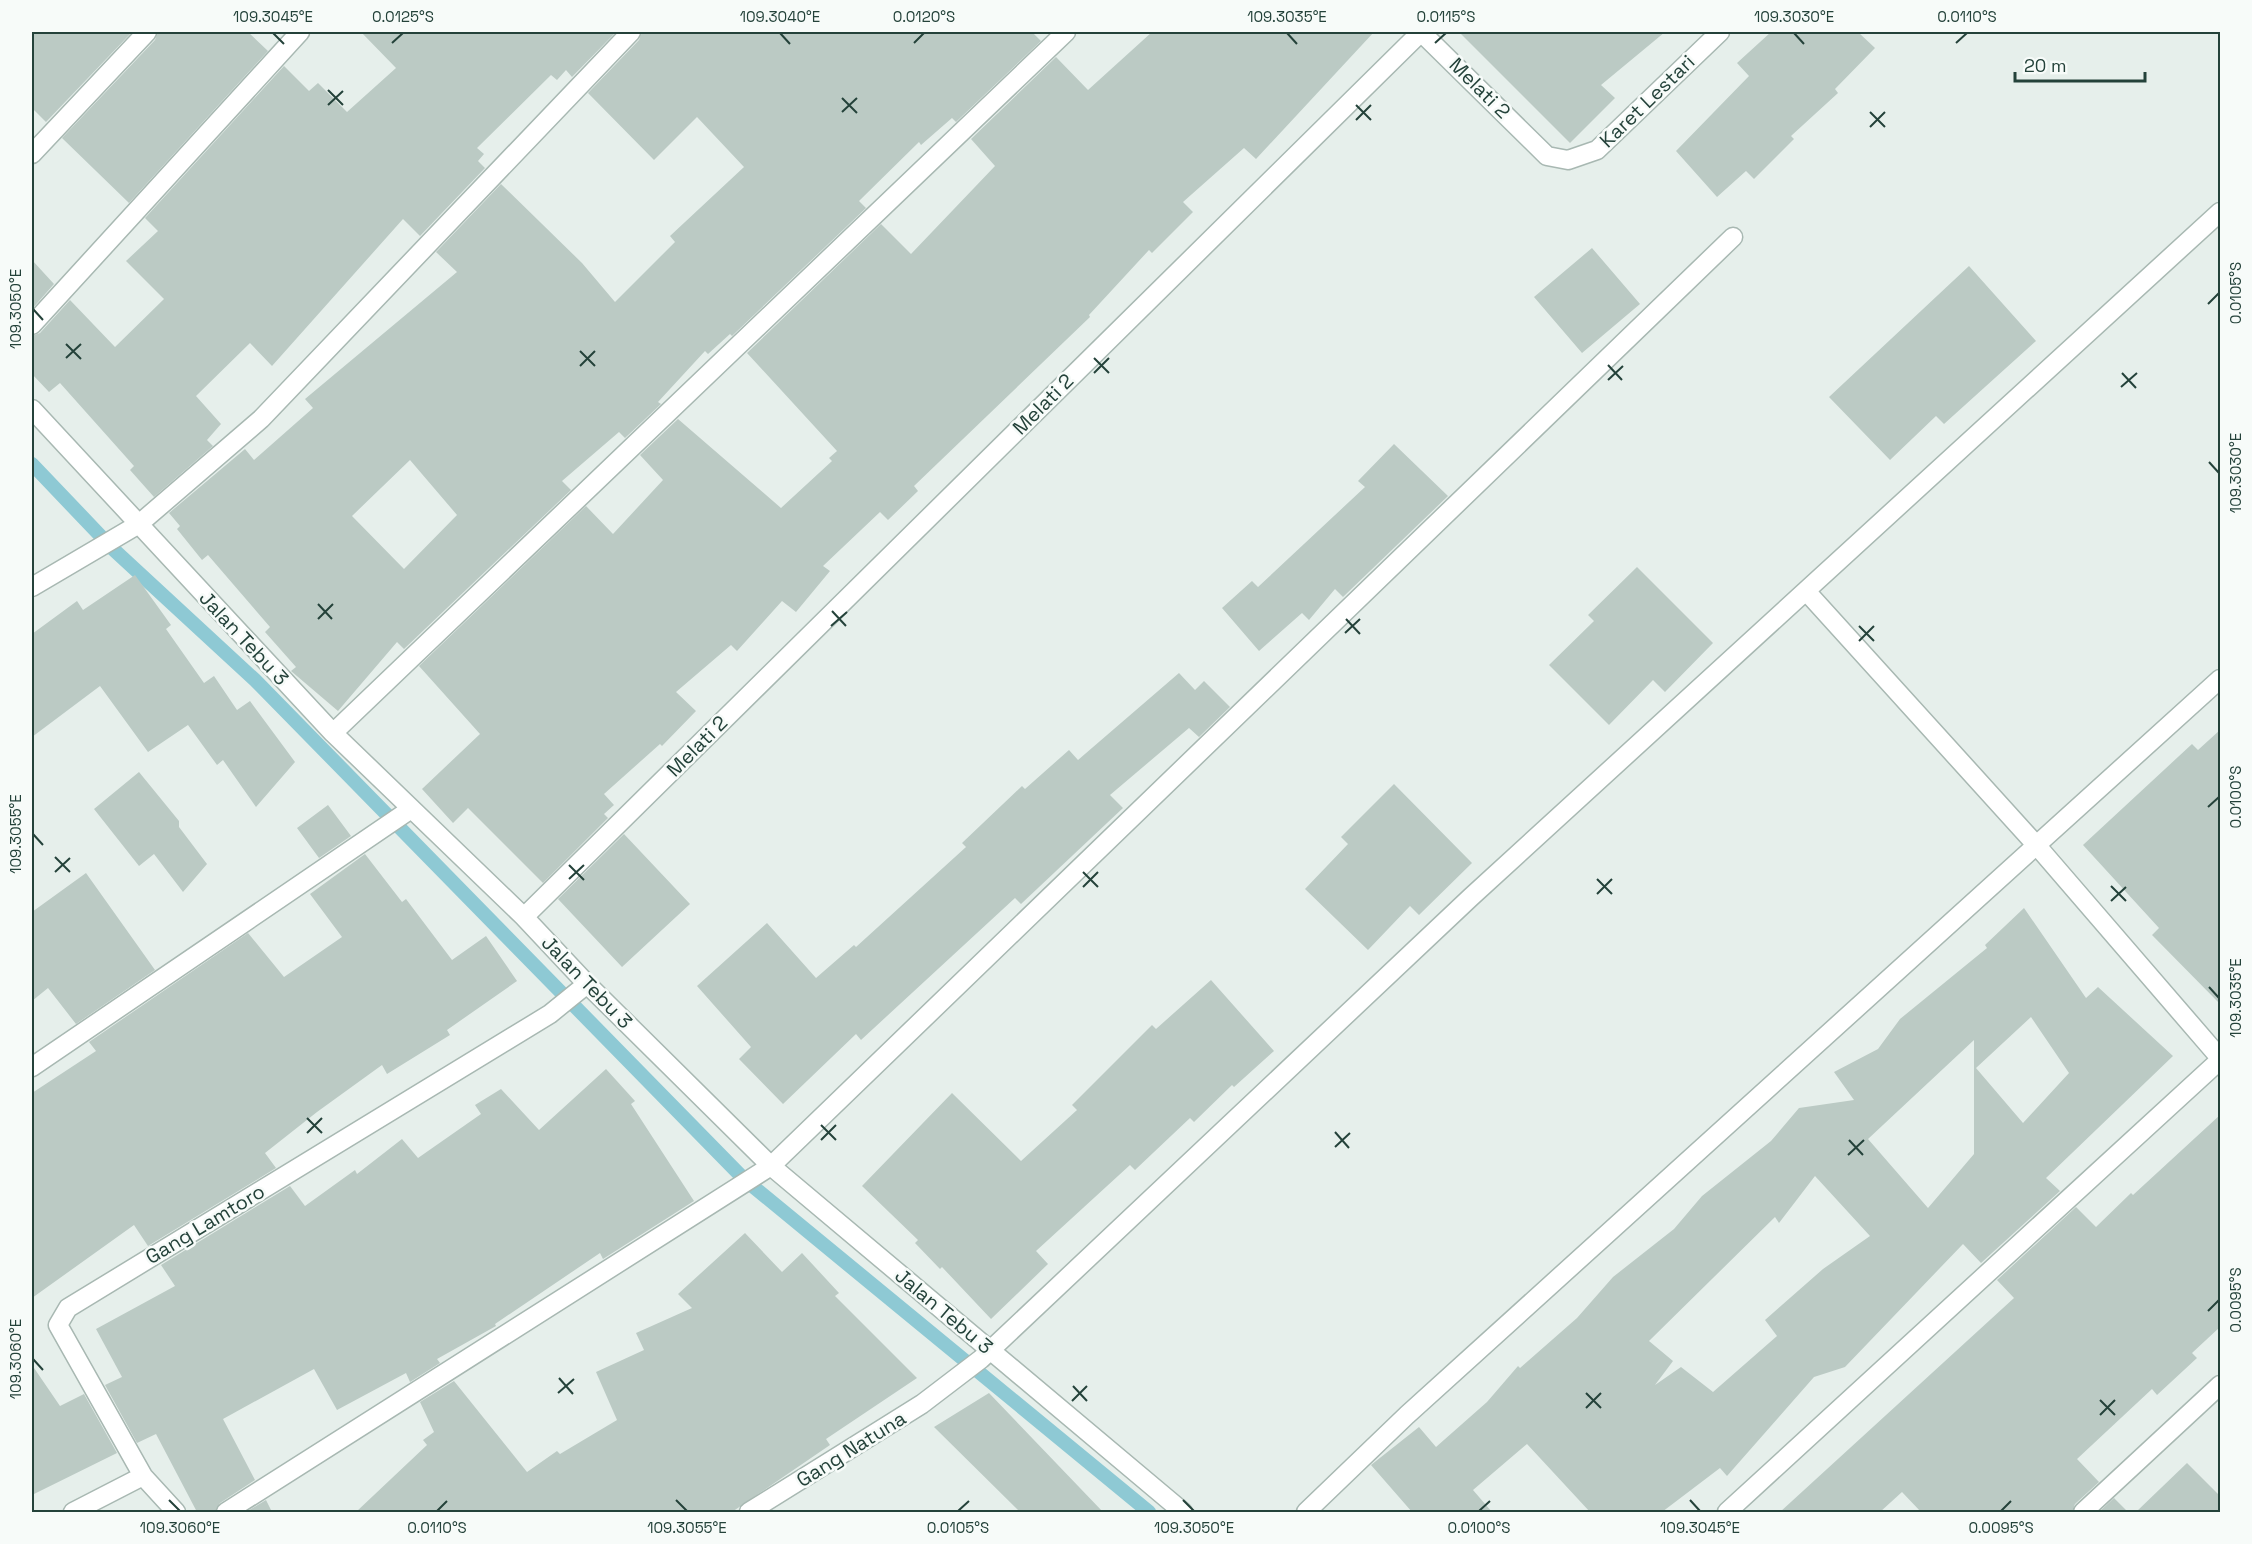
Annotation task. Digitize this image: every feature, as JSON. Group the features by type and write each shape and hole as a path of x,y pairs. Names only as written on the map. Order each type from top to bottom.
{"street":[{"path":"32,154 147,32"},
{"path":"32,325 300,32"},
{"path":"32,587 132,529 269,411 631,32"},
{"path":"333,733 1066,32"},
{"name":"Melati 2","path":"524,917 1421,32 1547,156 1568,160"},
{"name":"Karet Lestari","path":"1568,160 1597,150 1720,32"},
{"name":"Gang Natuna","path":"749,1512 951,1384 986,1355 1471,897 2220,212"},
{"path":"226,1512 766,1169 1733,237"},
{"name":"Jalan Tebu 3","path":"32,409 132,529 333,733 406,813 524,917 583,987 766,1169 986,1355 1184,1512"},
{"path":"1727,1512 2220,1059 2038,847 1806,591"},
{"path":"1306,1512 1407,1415 2038,847 2220,679"},
{"path":"32,1066 406,813"},
{"name":"Gang Lamtoro","path":"176,1512 143,1476 58,1325 69,1308 550,1014 583,987"},
{"path":"2083,1512 2220,1385"},
{"path":"73,1512 143,1476"}],"building":[{"path":"32,32 132,32 46,122 32,108"},
{"path":"158,32 248,32 268,51 129,203 62,138 155,40"},
{"path":"361,32 616,32 572,77 566,70 557,80 551,75 477,148 484,154 478,161 485,168 420,236 403,219 272,366 250,343 196,396 221,424 207,440 213,446 154,497 130,470 134,466 60,383 49,392 32,374 32,336 40,333 70,300 115,347 164,299 126,261 158,231 145,218 284,66 309,91 318,83 347,112 396,68"},
{"path":"642,32 1032,32 1041,41 956,122 952,118 921,145 919,142 859,201 866,208 732,336 730,334 708,354 705,351 658,402 661,404 625,438 619,432 562,481 571,490 404,649 397,642 338,711 291,671 296,667 265,632 270,627 208,555 202,560 177,529 180,526 169,513 245,449 254,460 313,408 305,399 457,272 436,252 501,184 582,263 615,302 675,242 670,236 744,167 697,117 654,160 588,93 639,40","holes":["410,460 457,515 404,569 352,516"]},
{"path":"1152,32 1374,32 1256,159 1244,148 1183,202 1193,212 1152,253 1149,250 1089,315 1090,317 914,486 918,491 888,520 880,512 823,566 830,571 796,612 782,601 737,651 731,645 676,692 696,711 662,746 660,744 604,794 614,805 604,814 608,818 543,883 468,808 453,823 422,789 480,734 419,666 586,506 613,534 663,480 640,455 678,419 781,508 832,461 829,458 837,451 747,353 881,224 911,254 995,166 971,139 1056,57 1088,90"},
{"path":"1459,32 1665,32 1601,85 1615,98 1570,143"},
{"path":"1771,32 1858,32 1875,48 1835,89 1838,93 1791,136 1794,139 1754,179 1746,171 1717,197 1676,151 1749,76 1737,63"},
{"path":"1592,248 1640,304 1582,353 1534,297"},
{"path":"32,260 54,284 32,309"},
{"path":"1969,266 2036,341 1944,424 1936,416 1890,460 1829,397"},
{"path":"1394,444 1448,496 1343,597 1335,589 1309,620 1302,613 1259,651 1222,608 1252,581 1258,587 1365,487 1358,481"},
{"path":"1637,567 1713,643 1665,692 1653,680 1609,725 1549,665 1594,621 1588,615"},
{"path":"135,575 171,625 166,629 204,683 214,676 237,710 250,701 295,762 256,807 223,760 217,765 188,725 148,752 100,686 32,737 32,634 77,601 83,610"},
{"path":"1179,673 1195,690 1204,681 1230,707 1199,737 1189,728 1110,795 1123,808 1021,904 1015,898 861,1040 856,1034 783,1104 739,1059 751,1047 697,986 767,923 816,978 854,945 856,947 966,847 962,843 1022,786 1025,789 1069,750 1078,760"},
{"path":"2220,730 2220,1004 2152,935 2159,928 2083,845 2192,744 2198,750"},
{"path":"139,772 179,821 179,827 207,864 183,892 154,854 139,866 94,809"},
{"path":"1394,784 1472,863 1419,915 1410,906 1368,950 1305,889 1348,844 1341,837"},
{"path":"328,805 351,836 319,858 297,828"},
{"path":"624,834 690,904 622,967 558,899"},
{"path":"365,854 402,902 406,899 452,960 486,936 517,981 447,1030 450,1035 387,1074 382,1065 317,1112 265,1153 276,1168 148,1246 134,1225 32,1298 32,1093 96,1051 89,1042 248,933 284,977 342,937 310,894"},
{"path":"86,873 155,970 76,1024 48,988 32,1001 32,912"},
{"path":"2024,908 2086,998 2098,987 2173,1056 2046,1178 2060,1191 1981,1263 1963,1244 1845,1367 1814,1377 1727,1476 1720,1468 1662,1512 1590,1512 1527,1444 1473,1490 1492,1512 1412,1512 1371,1465 1419,1427 1436,1447 1487,1402 1518,1366 1520,1368 1577,1318 1613,1277 1674,1229 1702,1196 1771,1141 1799,1108 1854,1100 1834,1072 1878,1049 1900,1019 1987,948 1985,945","holes":["2031,1017 2069,1073 2023,1123 1976,1068","1974,1040 1974,1154 1928,1208 1868,1139","1815,1176 1870,1236 1823,1269 1765,1320 1777,1336 1713,1392 1681,1367 1655,1385 1673,1361 1649,1341 1775,1217 1779,1223"]},
{"path":"1211,980 1274,1051 1234,1087 1232,1085 1194,1122 1190,1118 1135,1170 1130,1165 1036,1251 1048,1264 991,1319 942,1267 940,1269 915,1243 918,1240 862,1186 952,1093 1021,1161 1077,1110 1072,1105 1152,1025 1156,1029"},
{"path":"606,1069 635,1101 631,1104 694,1201 603,1259 600,1253 495,1324 496,1326 437,1359 440,1363 410,1382 406,1373 337,1410 314,1369 223,1419 255,1480 220,1503 215,1512 197,1512 156,1434 137,1443 105,1385 122,1377 96,1329 175,1286 161,1265 290,1186 305,1206 355,1170 357,1174 402,1139 418,1158 481,1114 475,1105 501,1089 539,1130"},
{"path":"2220,1115 2220,1327 2192,1353 2197,1358 2157,1395 2152,1389 2077,1459 2099,1482 2075,1504 2072,1512 1921,1512 1902,1492 1880,1512 1780,1512 2014,1298 1997,1280 2076,1207 2096,1227"},
{"path":"745,1233 782,1272 802,1253 839,1293 835,1296 917,1378 826,1439 830,1445 732,1512 356,1512 427,1445 423,1440 434,1432 420,1402 454,1381 527,1472 557,1451 560,1454 617,1420 596,1372 644,1350 636,1333 692,1308 678,1294"},
{"path":"32,1365 60,1406 84,1394 117,1453 32,1495"},
{"path":"989,1393 1103,1512 1020,1512 934,1427"},
{"path":"2187,1463 2220,1496 2220,1512 2136,1512"},
{"path":"2114,1498 2128,1512 2099,1512"},
{"path":"266,1500 272,1512 246,1512"}],"waterway":[{"path":"32,464 113,549 255,680 744,1179 1149,1512"}]}
